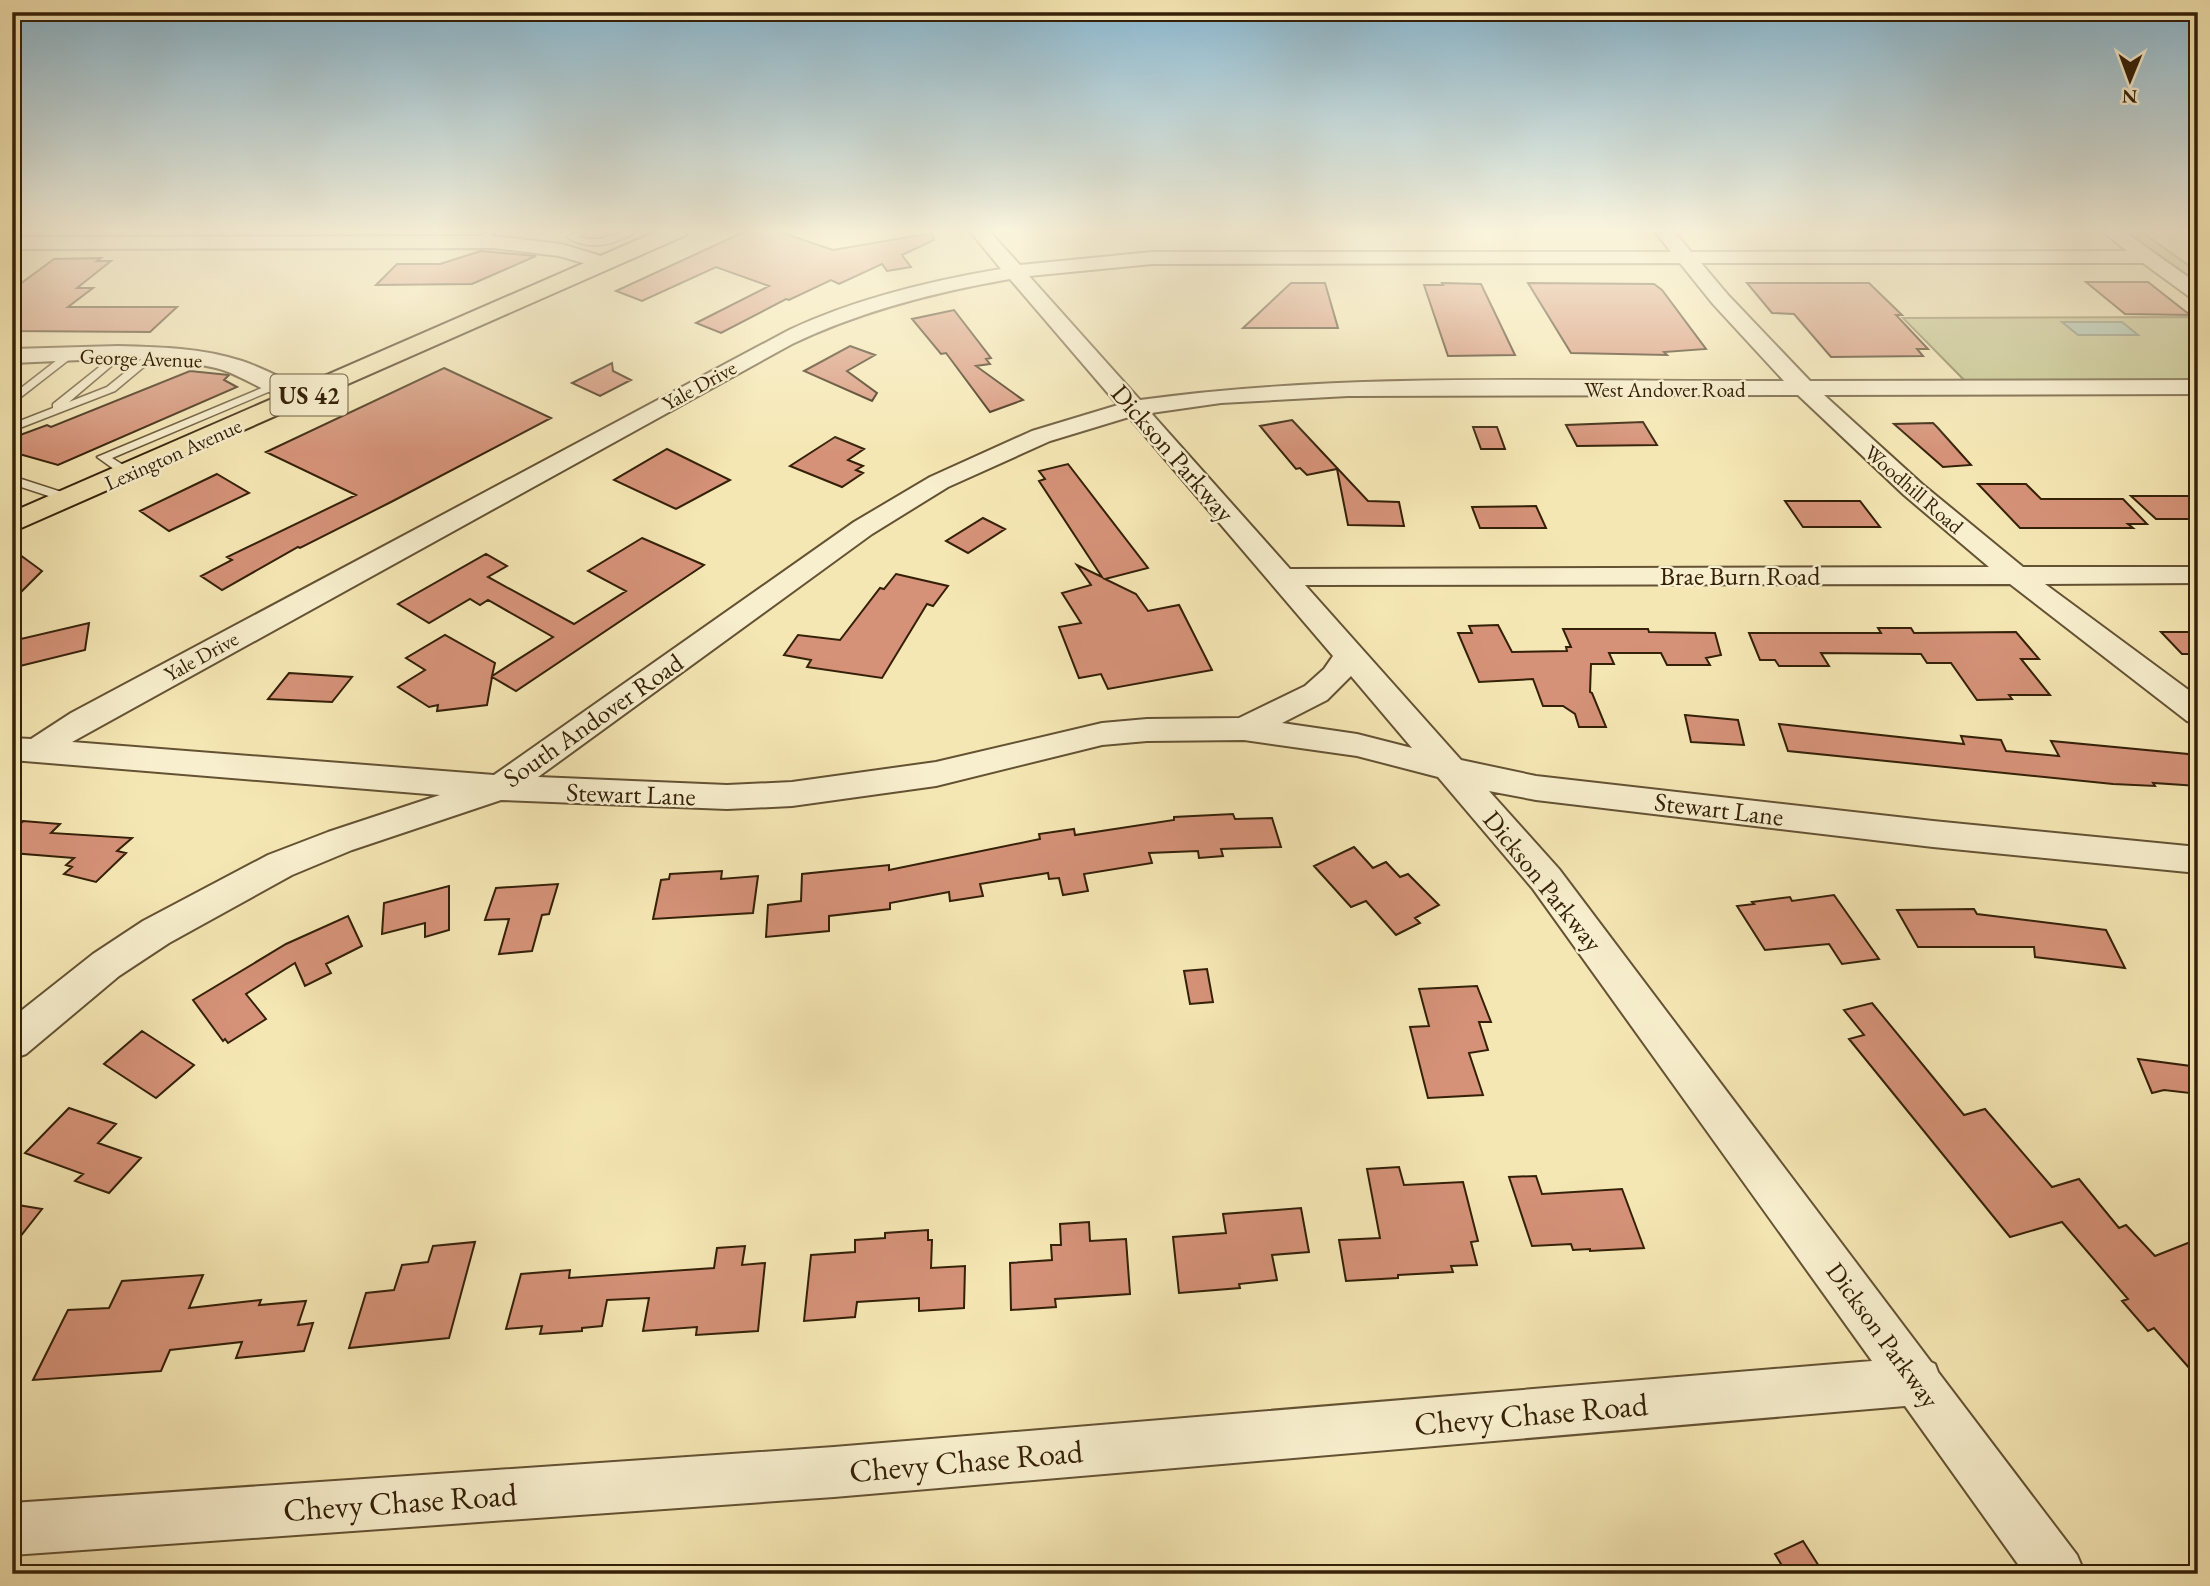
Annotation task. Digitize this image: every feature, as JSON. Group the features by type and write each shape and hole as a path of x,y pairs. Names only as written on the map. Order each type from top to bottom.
{"main road":[{"name":"Lexington Avenue","path":"12,523 512,304"}],"street":[{"name":"Yale Drive","path":"24,750 767,349 829,320 876,304"},
{"name":"Dickson Parkway","path":"1042,304 1546,879 2058,1574"},
{"name":"Woodhill Road","path":"1723,304 1802,389 1888,467 2015,574 2198,713"},
{"name":"George Avenue","path":"12,356 153,355 227,364 303,397"},
{"name":"West Andover Road","path":"1134,408 1221,396 1348,389 2198,387"},
{"name":"South Andover Road","path":"12,1042 106,965 156,932 279,865 340,841 500,788 901,503 1041,436 1134,408"},
{"name":"Brae Burn Road","path":"1282,578 2198,575"},
{"name":"Stewart Lane","path":"1244,729 1317,693 1335,676 1349,655"},
{"name":"Stewart Lane","path":"24,750 500,788 727,797 792,794 936,774 1102,734 1147,730 1244,729 1357,745 1536,788 1933,834 2198,860"},
{"name":"Chevy Chase Road","path":"12,1529 834,1472 1918,1381"}],"lane":[{"path":"12,401 70,355"},
{"path":"47,415 118,355"},
{"path":"12,428 111,389 153,355"},
{"path":"129,474 103,457 276,384"},
{"path":"12,480 69,499"}],"green space":[{"path":"2198,317 2198,382 1967,383 1903,318"}],"shaded area":[{"path":"2062,322 2122,322 2138,335 2078,335"}],"building":[{"path":"12,304 177,307 150,332 12,331"},
{"path":"733,304 776,304 721,333 696,323"},
{"path":"1269,304 1331,304 1338,328 1243,328"},
{"path":"1430,304 1491,304 1515,355 1448,356"},
{"path":"1541,304 1672,304 1706,349 1664,352 1667,355 1571,353"},
{"path":"1765,304 1891,304 1902,315 1896,315 1928,349 1917,349 1923,356 1831,357 1794,314 1772,313"},
{"path":"2113,304 2176,304 2190,315 2125,314"},
{"path":"954,310 991,358 986,359 990,364 976,366 1023,400 990,412 946,353 941,354 912,319"},
{"path":"850,346 875,355 847,371 877,393 872,401 804,371"},
{"path":"612,363 613,371 631,380 600,396 572,383"},
{"path":"444,368 551,418 391,502 298,547 222,590 201,576 232,560 227,557 356,495 266,452"},
{"path":"190,371 229,375 224,380 237,387 58,465 12,452 12,438 47,425 51,427"},
{"path":"1292,420 1368,501 1399,502 1404,526 1348,525 1337,469 1307,475 1300,468 1296,469 1260,426"},
{"path":"1643,422 1657,445 1577,446 1566,425"},
{"path":"1933,423 1971,465 1943,467 1894,424"},
{"path":"1473,427 1497,427 1505,449 1481,449"},
{"path":"835,437 864,449 848,460 863,466 856,470 863,473 842,487 790,466"},
{"path":"667,449 730,480 676,509 614,480"},
{"path":"1068,464 1148,568 1105,579 1136,594 1148,611 1179,605 1212,670 1108,689 1101,674 1079,678 1059,627 1081,623 1062,593 1091,585 1077,565 1102,577 1039,481 1045,479 1039,471"},
{"path":"217,474 249,493 169,531 140,511"},
{"path":"1978,484 2026,484 2041,499 2123,499 2147,524 2128,524 2133,528 2020,528"},
{"path":"2131,496 2198,496 2198,519 2156,519"},
{"path":"1785,501 1860,501 1880,527 1803,527"},
{"path":"1536,506 1546,528 1480,528 1472,507"},
{"path":"983,518 1005,529 968,553 946,541"},
{"path":"642,538 704,565 516,691 492,677 487,705 437,711 438,705 429,707 398,687 425,670 406,658 445,635 495,663 492,676 553,637 488,600 480,605 470,599 429,623 398,604 486,554 507,566 488,577 574,624 626,591 588,571"},
{"path":"12,549 42,571 12,601"},
{"path":"896,574 948,586 933,606 927,604 882,678 807,667 811,660 784,655 798,635 840,640 880,588 884,589"},
{"path":"89,623 85,650 12,668 12,641"},
{"path":"1498,625 1512,652 1567,651 1566,647 1571,647 1563,629 1648,629 1649,632 1715,633 1721,655 1706,658 1710,665 1667,665 1661,653 1609,653 1614,664 1591,664 1590,692 1606,727 1579,727 1575,714 1563,706 1543,706 1533,679 1479,682 1458,633 1472,633 1469,626"},
{"path":"1878,628 1911,628 1914,633 2016,632 2039,659 2021,659 2050,695 2009,695 2012,699 1977,700 1951,663 1927,663 1921,654 1821,653 1829,666 1779,666 1775,660 1760,660 1749,633 1881,633"},
{"path":"2161,632 2198,632 2198,654 2182,654"},
{"path":"289,673 352,677 332,702 268,699"},
{"path":"1685,715 1738,720 1744,745 1691,742"},
{"path":"1779,724 1964,744 1961,736 2001,740 2006,751 2059,756 2051,741 2188,754 2198,768 2198,786 2113,784 1788,751"},
{"path":"1233,814 1235,819 1272,818 1281,847 1221,849 1223,856 1199,858 1198,851 1149,853 1152,863 1084,874 1088,891 1063,895 1059,878 1049,879 1048,873 980,884 983,896 950,901 949,892 890,903 890,909 829,916 829,931 766,937 768,905 801,901 802,874 889,865 889,870 1040,839 1039,834 1074,829 1075,835 1174,820 1174,817"},
{"path":"23,821 60,824 51,833 132,838 117,851 126,853 96,882 64,874 72,867 66,865 74,858 12,853 12,833"},
{"path":"1354,847 1373,868 1386,862 1400,877 1408,874 1439,905 1415,918 1420,923 1396,935 1366,901 1351,907 1314,866"},
{"path":"722,871 721,879 758,876 753,913 653,919 661,880 669,879 670,874"},
{"path":"558,884 549,914 542,915 532,951 499,954 509,919 485,920 496,888"},
{"path":"449,886 449,930 425,937 425,923 382,934 384,903"},
{"path":"1834,895 1879,959 1842,964 1829,944 1765,950 1737,906 1790,897 1792,901"},
{"path":"1974,909 1977,914 2106,930 2125,968 2035,957 2034,947 1918,947 1897,910"},
{"path":"348,916 362,946 326,964 331,973 305,986 295,963 246,994 266,1019 228,1043 225,1039 223,1041 193,1000 286,944"},
{"path":"1207,969 1213,1002 1190,1004 1184,971"},
{"path":"1477,986 1491,1022 1479,1022 1488,1050 1469,1053 1483,1095 1428,1098 1410,1027 1429,1026 1419,989"},
{"path":"1872,1003 1964,1115 1985,1109 2052,1187 2079,1179 2119,1228 2126,1225 2155,1256 2198,1239 2198,1378 2154,1328 2148,1331 2122,1301 2128,1299 2062,1222 2010,1237 1849,1039 1864,1035 1844,1010"},
{"path":"142,1031 194,1065 156,1098 104,1064"},
{"path":"2138,1059 2198,1067 2198,1094 2164,1090 2152,1093"},
{"path":"69,1108 116,1124 98,1143 141,1158 109,1193 75,1181 83,1174 25,1153"},
{"path":"1399,1167 1404,1185 1463,1182 1478,1241 1471,1242 1477,1265 1451,1266 1453,1272 1346,1281 1339,1240 1380,1238 1367,1169"},
{"path":"1536,1176 1542,1194 1622,1189 1644,1248 1590,1251 1573,1250 1571,1244 1532,1246 1509,1177"},
{"path":"12,1204 42,1209 12,1247"},
{"path":"1301,1208 1309,1252 1272,1255 1277,1280 1239,1284 1240,1288 1179,1293 1173,1237 1226,1233 1223,1214"},
{"path":"1089,1222 1090,1241 1126,1239 1130,1294 1055,1299 1056,1307 1011,1310 1010,1263 1052,1260 1051,1245 1061,1245 1060,1224"},
{"path":"928,1230 928,1240 932,1240 931,1268 965,1266 964,1308 919,1311 919,1298 857,1302 855,1317 804,1321 811,1255 855,1252 855,1240 885,1238 885,1233"},
{"path":"475,1242 449,1338 349,1348 366,1293 394,1290 402,1265 428,1262 433,1246"},
{"path":"745,1246 742,1265 765,1263 758,1331 696,1335 697,1327 643,1331 649,1298 607,1300 602,1326 582,1328 582,1331 540,1334 542,1326 506,1329 521,1274 570,1270 569,1278 714,1268 717,1248"},
{"path":"203,1275 189,1308 261,1300 259,1305 306,1301 298,1325 313,1323 304,1351 236,1358 242,1342 170,1350 161,1371 33,1380 68,1310 109,1308 122,1281"},
{"path":"1803,1541 1824,1574 1787,1574 1775,1554"}]}
